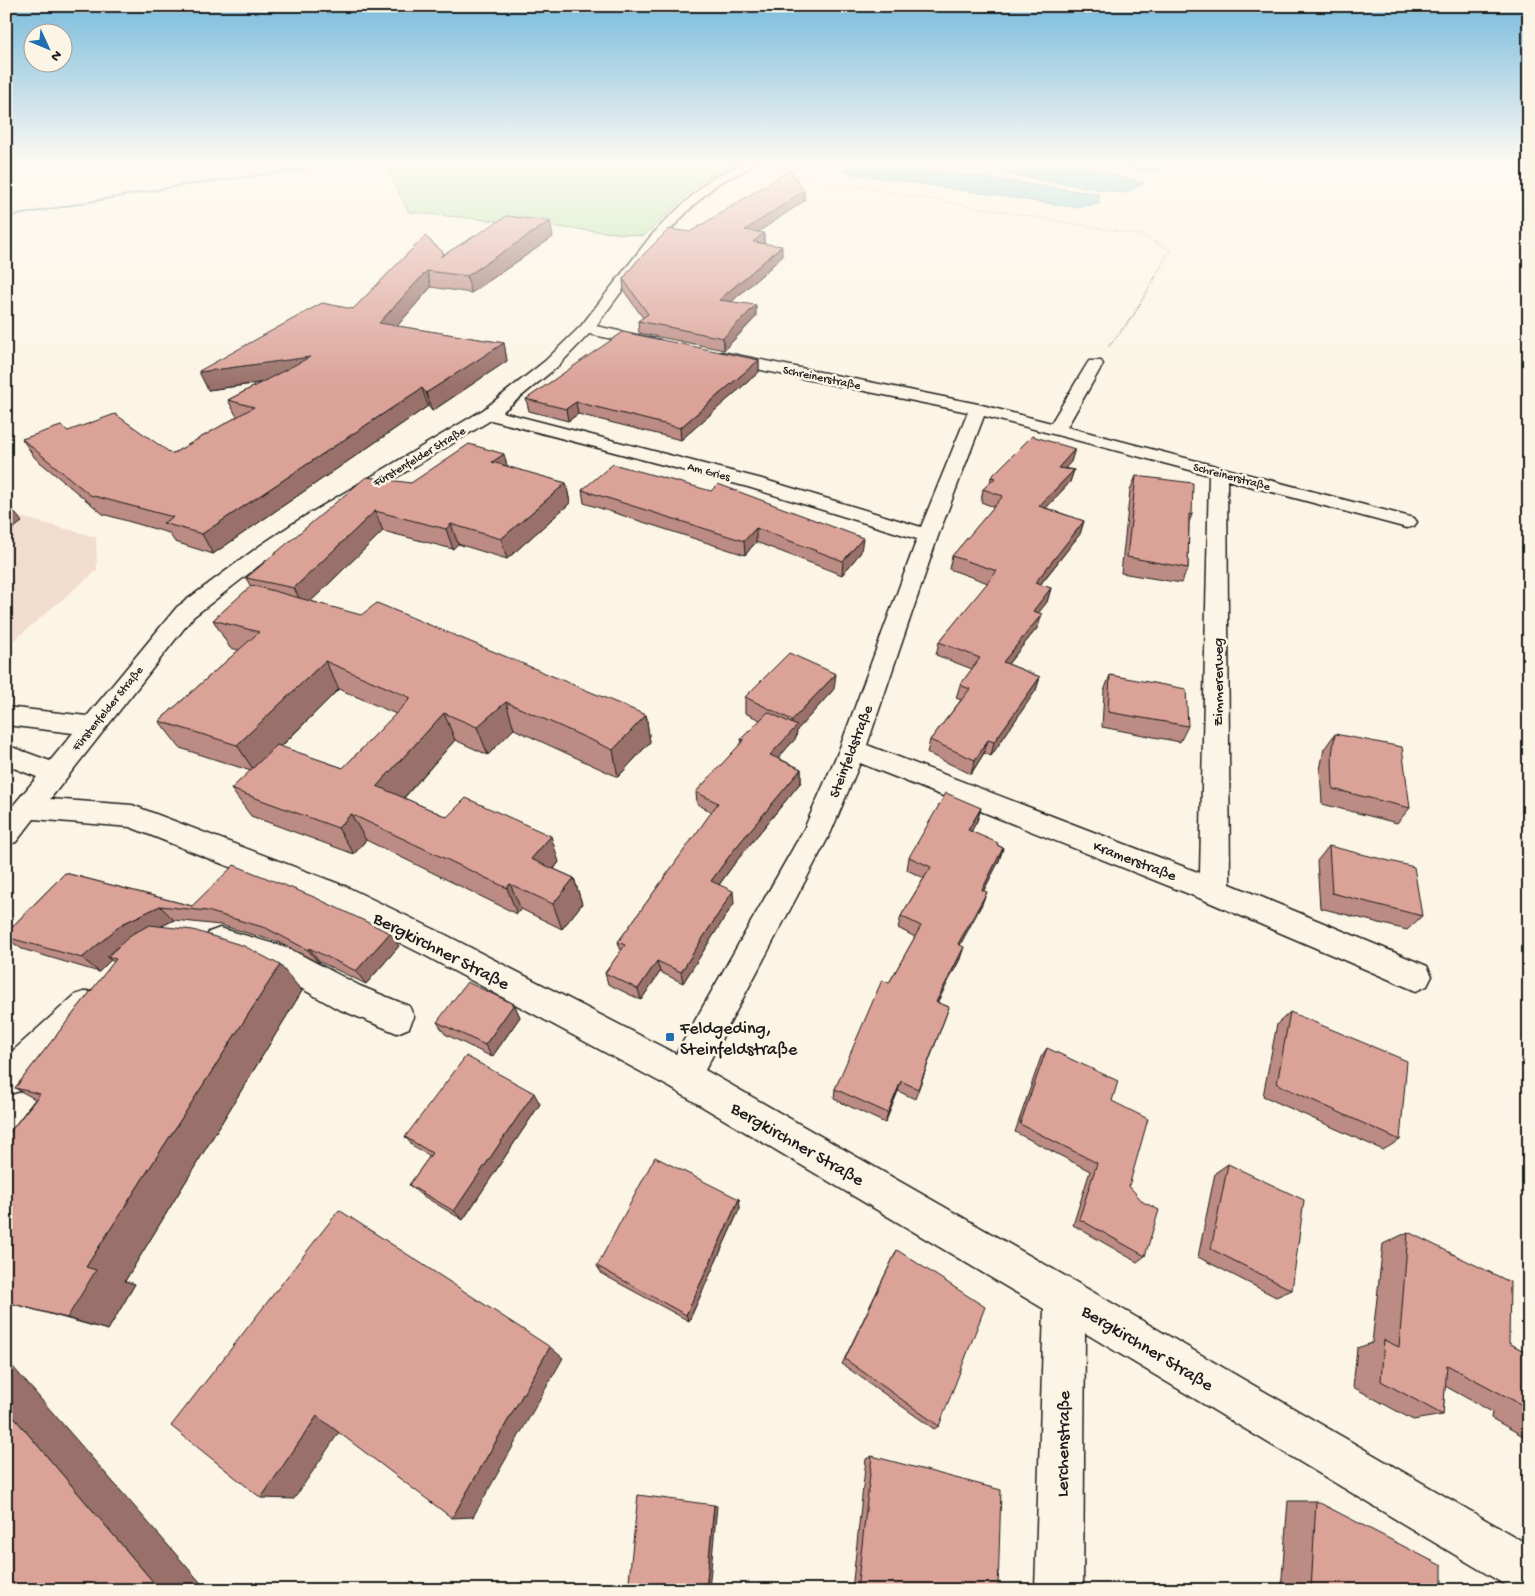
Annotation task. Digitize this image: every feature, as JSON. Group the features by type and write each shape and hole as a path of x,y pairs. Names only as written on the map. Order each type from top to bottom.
{"street":[{"name":"Fürstenfelder Straße","path":"17,821 185,612 268,549 304,525 489,414 551,364 586,329 657,237"},
{"path":"586,329 670,346"},
{"name":"Schreinerstraße","path":"708,354 978,409 1407,522"},
{"path":"1056,430 1095,364"},
{"name":"Steinfeldstraße","path":"683,1076 817,832 852,750 928,536 978,409"},
{"name":"Am Gries","path":"489,414 754,483 928,536"},
{"name":"Zimmererweg","path":"1215,891 1218,472"},
{"path":"6,716 93,726"},
{"name":"Kramerstraße","path":"852,750 1215,891 1416,976"},
{"path":"6,755 55,773"},
{"name":"Bergkirchner Straße","path":"17,821 132,816 336,896 437,946 683,1076 1065,1298 1529,1572"},
{"path":"192,938 219,941 277,958 348,997 397,1017"},
{"path":"15,1080 107,988"},
{"name":"Lerchenstraße","path":"1060,1590 1065,1298"}],"path":[{"path":"1095,364 1133,316 1170,250 1146,237"}],"shaded area":[{"path":"6,513 96,537 97,570 6,647"}],"building":[{"path":"424,237 427,237 444,253 440,257 472,237 525,237 467,276 427,271 379,323 504,343 426,393 422,388 202,534 163,523 173,517 90,495 22,439 61,426 68,431 115,414 172,454 254,407 228,400 310,357 199,371 322,303 353,309"},
{"path":"661,237 759,237 753,242 782,246 719,300 756,305 723,338 638,321 648,314 623,279 636,262"},
{"path":"623,332 759,360 680,428 576,402 566,409 526,399"},
{"path":"1032,436 1075,449 1058,468 1074,470 1039,506 1084,521 1035,583 1051,588 1033,611 1042,614 1003,662 1040,677 994,742 988,740 975,760 930,740 970,689 960,685 980,658 939,642 997,571 952,556 1003,496 983,489 995,478 991,477"},
{"path":"469,444 504,454 492,462 566,483 501,539 451,524 446,529 375,511 294,588 246,578 366,477 411,483"},
{"path":"613,464 711,491 718,484 863,538 843,561 756,528 744,541 582,490"},
{"path":"1136,476 1193,483 1192,515 1189,514 1188,568 1127,557"},
{"path":"252,585 361,615 377,603 646,715 613,750 506,702 477,727 444,713 377,786 447,817 466,798 551,836 531,859 574,878 553,904 510,884 507,888 351,814 338,828 231,789 277,745 343,768 411,698 325,661 237,745 159,721 259,632 213,620"},
{"path":"789,653 836,674 792,720 745,697"},
{"path":"1110,675 1186,689 1188,726 1108,712"},
{"path":"768,712 797,726 770,755 801,769 733,851 711,881 733,891 681,972 657,961 638,989 605,973 625,945 618,942 718,803 696,792 744,740 741,739"},
{"path":"1335,734 1402,747 1410,808 1333,789 1332,755"},
{"path":"946,793 981,808 968,830 998,843 997,845 1003,848 982,890 987,892 958,944 964,947 936,1002 949,1007 918,1089 901,1081 888,1113 835,1089 882,980 889,983 921,926 901,916 931,867 909,857"},
{"path":"1329,846 1414,867 1422,916 1332,893"},
{"path":"234,865 314,897 390,933 356,971 309,948 308,950 266,928 207,911 160,906 122,924 82,958 6,937 6,933 65,873 192,906"},
{"path":"150,925 193,930 244,946 280,965 86,1267 96,1270 67,1318 6,1302 6,1137 40,1094 15,1088 116,959 107,957 132,934"},
{"path":"467,982 514,1004 485,1045 437,1022"},
{"path":"1290,1012 1407,1061 1400,1140 1277,1084"},
{"path":"1047,1048 1118,1081 1112,1101 1148,1119 1129,1186 1143,1202 1159,1210 1145,1256 1079,1219 1097,1163 1020,1124"},
{"path":"466,1056 534,1093 454,1211 409,1185 432,1153 405,1137"},
{"path":"655,1157 739,1199 686,1315 597,1266"},
{"path":"1228,1164 1304,1200 1292,1290 1211,1249"},
{"path":"339,1210 550,1347 452,1518 317,1416 261,1498 171,1426"},
{"path":"1408,1232 1510,1282 1509,1343 1529,1354 1529,1416 1526,1414 1526,1407 1447,1365 1443,1415 1381,1381 1384,1340 1399,1347"},
{"path":"897,1250 985,1307 939,1426 845,1359"},
{"path":"6,1408 160,1590 6,1590"},
{"path":"872,1456 1001,1490 998,1590 857,1590"},
{"path":"638,1495 714,1505 706,1590 628,1590"},
{"path":"1316,1501 1442,1566 1442,1590 1311,1590"}],"place":[{"name":"Feldgeding, Steinfeldstraße","path":"670,1037"}]}
